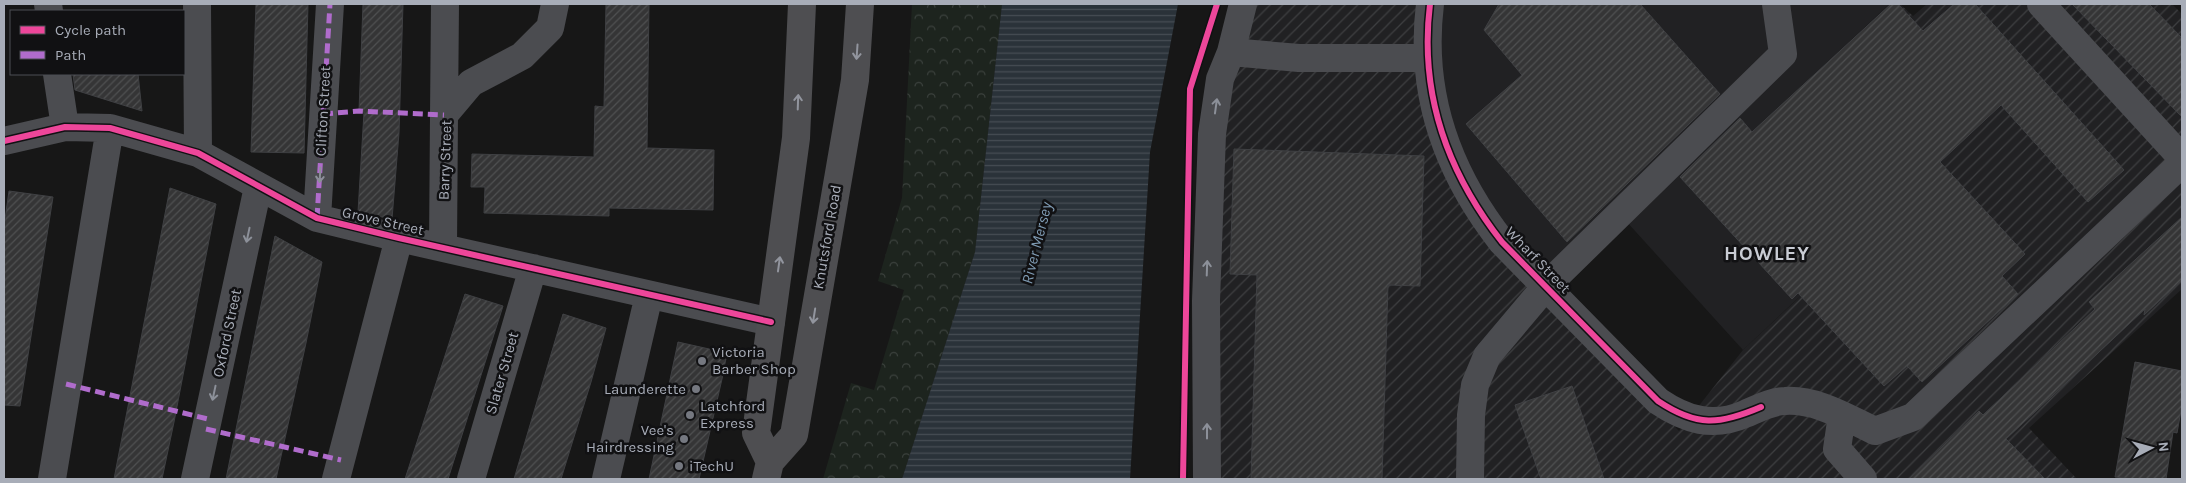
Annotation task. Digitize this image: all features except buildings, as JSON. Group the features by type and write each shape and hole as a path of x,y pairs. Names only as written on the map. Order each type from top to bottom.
{"highway":[{"name":"Knutsford Road","path":"768,471 756,433 796,138 802,4"},
{"name":"Knutsford Road","path":"768,471 794,435 855,80 860,4"}],"street":[{"path":"197,4 198,153"},
{"name":"Clifton Street","path":"317,218 330,4"},
{"path":"444,115 445,4"},
{"name":"Barry Street","path":"443,247 444,115 471,83 522,56 550,28 554,4"},
{"path":"1207,479 1206,301 1212,134 1220,80 1231,52 1243,4"},
{"name":"Wharf Street","path":"1430,4 1427,26 1428,58 1434,102 1442,134 1459,178 1480,214 1502,242 1658,401 1677,414 1698,420 1719,421 1740,416 1784,400 1812,402 1875,431 1913,417 2182,163"},
{"path":"1546,286 1783,54 1776,4"},
{"path":"2041,4 2182,158"},
{"path":"1231,52 1299,58 1428,58"},
{"path":"57,75 65,127"},
{"name":"Grove Street","path":"4,141 65,127 110,128 198,153 317,218 771,322"},
{"path":"52,479 110,128"},
{"name":"Oxford Street","path":"195,479 258,187"},
{"path":"336,479 399,238"},
{"name":"Slater Street","path":"471,479 533,268"},
{"name":"Wharf Street","path":"1470,479 1471,415 1475,385 1487,356 1546,286"},
{"path":"606,479 649,295"},
{"path":"1842,415 1837,449 1863,479"}],"shaded area":[{"path":"1230,4 1421,4 1426,104 1538,288 1679,431 1743,350 1941,165 1837,54 1889,4 1900,4 1913,16 1927,4 2172,4 2182,14 2182,289 2029,428 2077,479 1201,479"},
{"path":"1440,4 1889,4 1837,54 1941,164 1743,350 1616,210 1548,277 1468,179 1440,95"}],"green space":[{"path":"912,4 1002,4 975,252 902,479 823,479 851,383 874,390 904,290 878,281 902,198"}],"water":[{"name":"River Mersey","path":"1002,4 1178,4 1150,152 1130,479 902,479 975,252"}],"marked path":[{"path":"317,218 330,4"},
{"path":"323,114 359,111 444,115"},
{"path":"66,384 208,419"},
{"path":"206,429 341,460"}],"cycle path":[{"path":"1183,479 1190,89 1217,4"},
{"path":"1430,4 1429,69 1433,100 1441,130 1466,188 1502,242 1658,401 1685,415 1708,421 1733,417 1761,407"},
{"path":"4,141 65,127 110,128 198,153 317,218 771,322"}],"place":[{"name":"Victoria Barber Shop","path":"702,361"},
{"name":"Launderette","path":"696,389"},
{"name":"Latchford Express","path":"690,415"},
{"name":"Vee's Hairdressing","path":"684,439"},
{"name":"iTechU","path":"679,466"}],"district":[{"name":"HOWLEY","path":"1767,253"}]}
